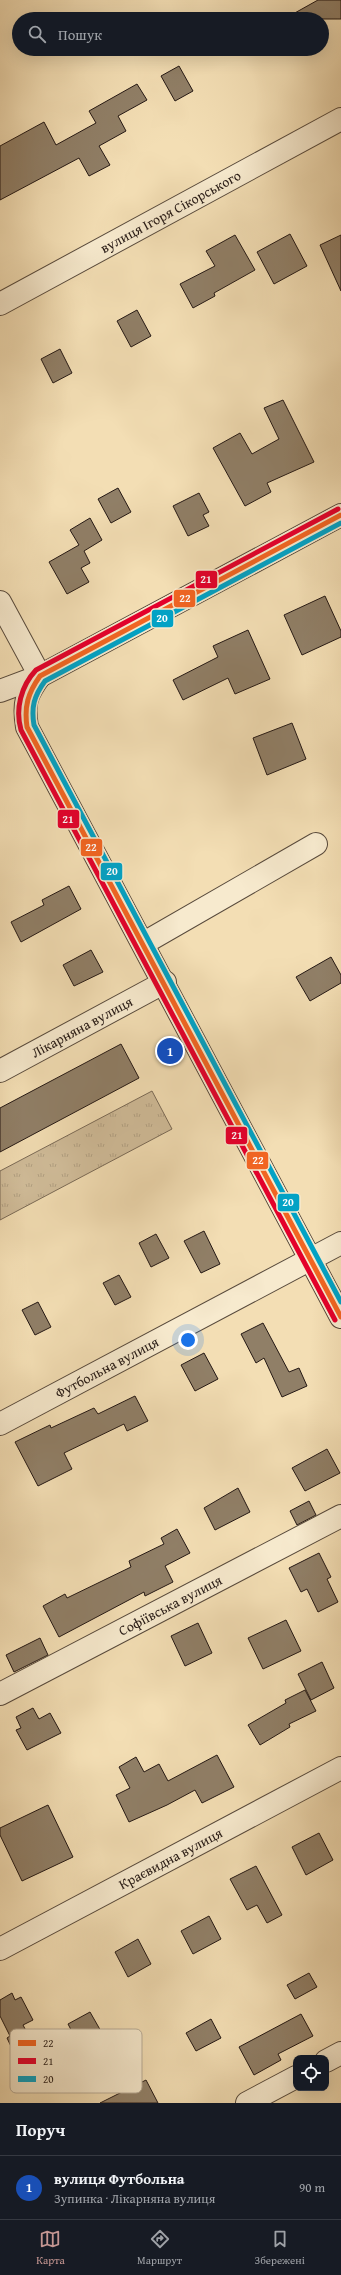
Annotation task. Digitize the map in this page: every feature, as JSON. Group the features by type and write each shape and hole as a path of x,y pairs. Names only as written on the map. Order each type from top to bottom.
{"street":[{"name":"вулиця Ігоря Сікорського","path":"0,304 341,119"},
{"path":"0,691 40,676 341,515"},
{"path":"0,602 40,676"},
{"path":"40,676 28,692 24,710 27,727 165,982 341,1317"},
{"path":"144,943 316,844"},
{"name":"Лікарняна вулиця","path":"0,1071 165,982"},
{"name":"Футбольна вулиця","path":"0,1424 341,1243"},
{"name":"Софіївська вулиця","path":"0,1694 341,1516"},
{"name":"Краєвидна вулиця","path":"0,1949 341,1768"},
{"path":"329,2059 341,2053"},
{"path":"247,2103 293,2079"}],"green space":[{"path":"152,1091 172,1129 0,1220 0,1171"}],"building":[{"path":"318,0 341,0 341,19 329,19 329,12 297,12"},
{"path":"179,66 193,91 175,101 161,76"},
{"path":"137,84 147,100 118,116 126,131 99,146 110,165 89,176 79,158 0,200 0,146 44,122 56,145 96,123 89,111"},
{"path":"290,234 307,266 274,284 257,252"},
{"path":"235,235 255,270 214,293 215,296 193,308 180,284 215,266 206,251"},
{"path":"341,235 341,291 320,245"},
{"path":"137,310 151,336 131,347 117,321"},
{"path":"60,349 72,373 53,383 41,359"},
{"path":"283,400 314,462 267,483 271,492 245,506 213,448 240,433 252,454 279,439 264,408"},
{"path":"118,488 131,512 111,523 98,499"},
{"path":"199,493 209,512 203,515 209,526 188,536 173,506"},
{"path":"90,518 102,540 84,551 90,563 81,568 89,582 67,594 49,562 79,545 70,530"},
{"path":"325,596 341,631 341,637 302,655 284,615"},
{"path":"248,630 270,679 235,694 228,678 183,700 173,680 218,657 213,646"},
{"path":"292,723 306,759 267,775 253,738"},
{"path":"69,886 81,909 21,942 11,922 44,905 42,900"},
{"path":"91,950 103,972 74,986 63,965"},
{"path":"331,957 341,975 341,983 310,1001 296,977"},
{"path":"121,1044 139,1078 0,1152 0,1108"},
{"path":"204,1231 220,1264 201,1273 184,1241"},
{"path":"156,1234 169,1258 151,1267 139,1243"},
{"path":"119,1275 131,1297 115,1305 103,1283"},
{"path":"38,1302 51,1327 35,1335 22,1310"},
{"path":"263,1323 289,1372 299,1368 307,1386 282,1397 264,1358 256,1363 241,1334"},
{"path":"204,1353 218,1379 195,1391 181,1365"},
{"path":"135,1396 148,1421 127,1431 124,1424 64,1453 72,1469 38,1486 15,1442 50,1425 51,1428 94,1408 98,1414"},
{"path":"327,1449 340,1473 305,1491 292,1468"},
{"path":"238,1488 250,1512 215,1530 204,1508"},
{"path":"309,1501 316,1515 297,1525 290,1511"},
{"path":"177,1529 190,1553 165,1566 173,1582 145,1596 144,1592 59,1637 43,1606 65,1594 67,1598 131,1567 129,1561 164,1544 161,1538"},
{"path":"319,1553 331,1577 327,1579 338,1602 318,1612 307,1589 301,1592 289,1568"},
{"path":"286,1620 301,1651 263,1669 248,1638"},
{"path":"198,1623 212,1653 185,1666 171,1636"},
{"path":"40,1638 48,1655 14,1672 6,1655"},
{"path":"322,1662 334,1688 311,1700 298,1674"},
{"path":"305,1690 316,1711 289,1724 290,1727 260,1745 248,1725 286,1703 285,1700"},
{"path":"33,1708 39,1719 50,1713 61,1733 27,1750 16,1730 21,1728 16,1717"},
{"path":"217,1755 234,1787 202,1803 195,1790 167,1805 129,1822 116,1795 130,1788 119,1767 136,1757 144,1772 159,1764 168,1781"},
{"path":"48,1805 73,1857 22,1881 0,1835 0,1828"},
{"path":"319,1833 333,1860 306,1875 292,1847"},
{"path":"256,1866 282,1915 267,1923 257,1905 247,1910 230,1879"},
{"path":"209,1916 221,1939 193,1954 181,1931"},
{"path":"138,1939 151,1964 128,1977 115,1952"},
{"path":"309,1973 317,1987 295,1999 287,1985"},
{"path":"12,1993 15,2000 21,1997 33,2020 23,2025 25,2029 10,2029 10,2036 0,2016 0,2000"},
{"path":"90,2012 100,2029 71,2029 68,2024"},
{"path":"301,2014 313,2036 278,2054 281,2060 254,2075 239,2047"},
{"path":"211,2019 221,2038 196,2051 186,2033"},
{"path":"10,2036 10,2044 7,2038"},
{"path":"146,2080 158,2103 100,2103 120,2093 142,2093 142,2082"}],"transit line":[{"name":"21","path":"335,1320 21,730 19,722 19,706 26,683 36,670 338,509"},
{"name":"22","path":"341,515 40,676 32,688 26,713 27,727 341,1317"},
{"name":"20","path":"341,523 45,681 38,692 33,707 34,725 341,1302"}],"place":[{"name":"вулиця Футбольна","path":"170,1051"}]}
